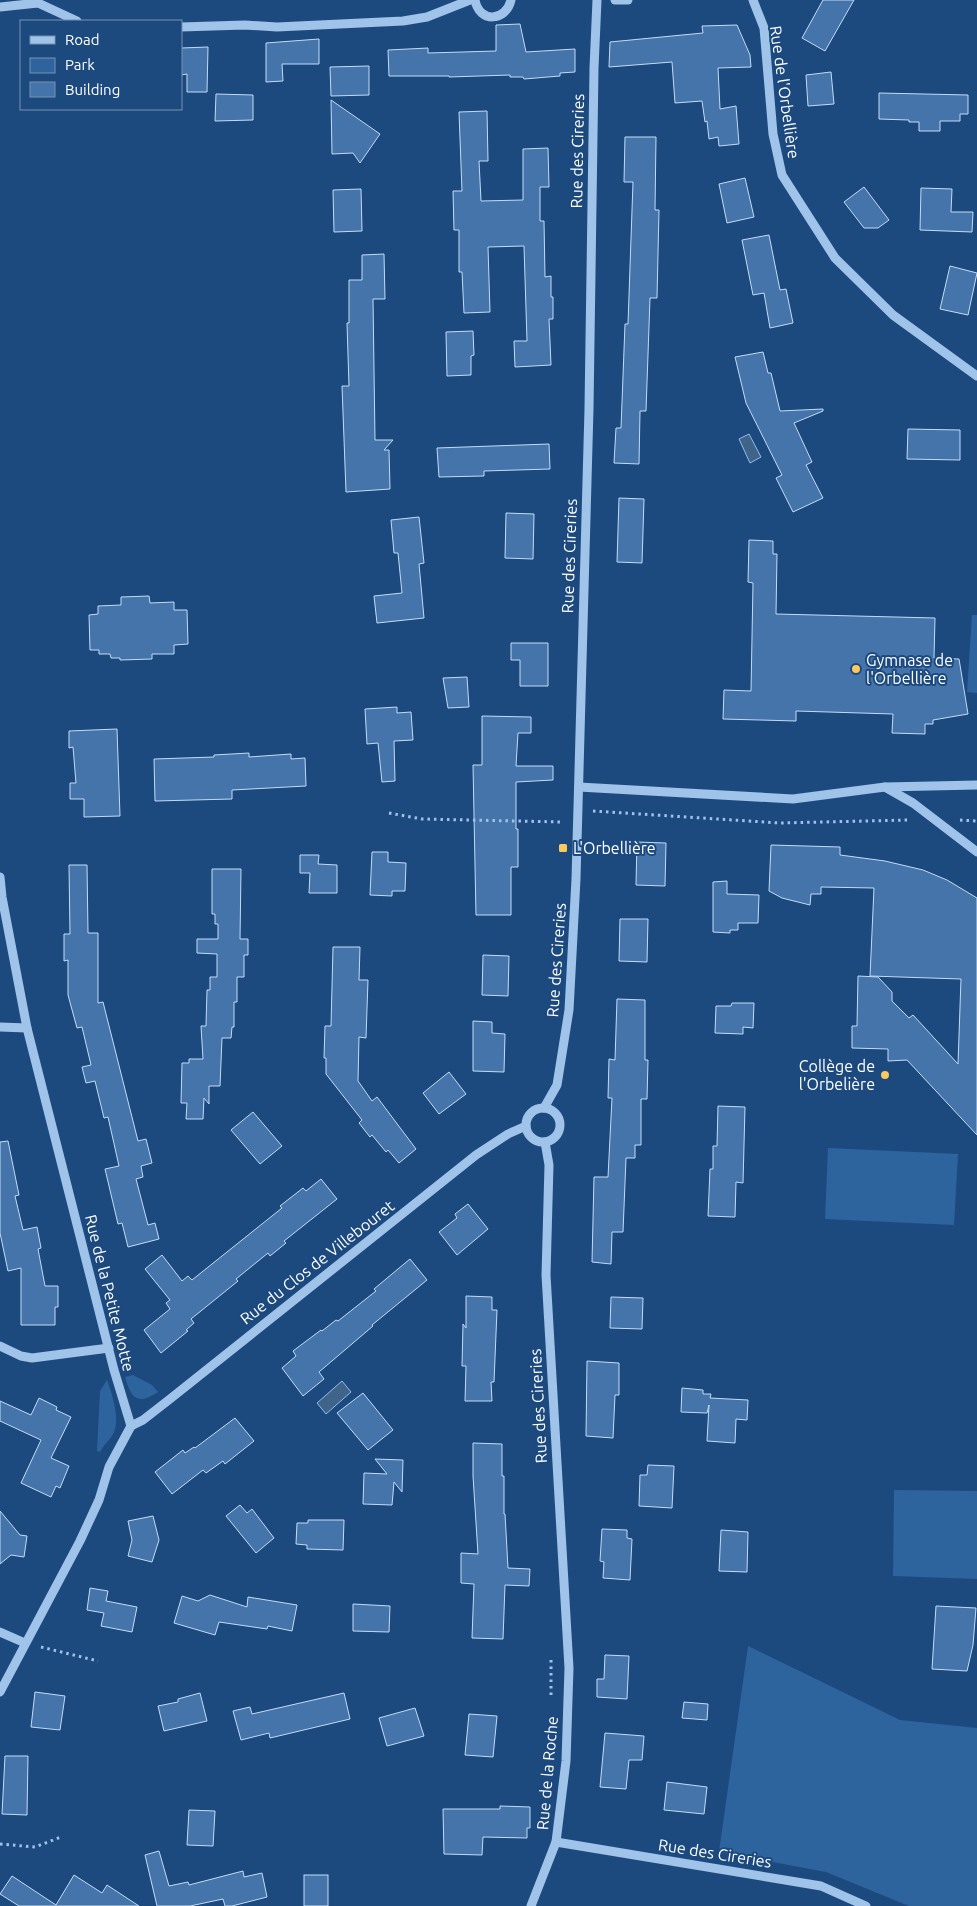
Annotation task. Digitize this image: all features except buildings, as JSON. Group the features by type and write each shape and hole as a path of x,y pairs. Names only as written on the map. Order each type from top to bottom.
{"street":[{"path":"182,27 245,25 277,27 403,21 427,17 469,0"},
{"path":"475,0 479,10 484,14 495,17 506,12 511,0"},
{"name":"Rue des Cireries","path":"544,1108 557,1086 569,1010 576,879 589,409 594,68 597,0"},
{"path":"614,0 628,0"},
{"name":"Rue de l'Orbellière","path":"753,0 764,28 773,134 782,175 835,258 893,315 977,376"},
{"path":"0,7 39,1 75,20"},
{"path":"578,788 793,799 885,787 977,785"},
{"path":"885,787 913,803 977,852"},
{"name":"Rue de la Petite Motte","path":"0,877 2,897 27,1028 130,1426"},
{"path":"0,1028 27,1028"},
{"path":"544,1108 557,1115 560,1126 555,1136 545,1142 532,1138 526,1126 531,1113 544,1108"},
{"name":"Rue du Clos de Villebouret","path":"130,1426 143,1420 170,1399 476,1155 508,1134 526,1126"},
{"name":"Rue des Cireries","path":"545,1142 549,1165 546,1275 569,1668"},
{"path":"0,1346 21,1356 32,1358 109,1348"},
{"path":"0,1692 80,1541 99,1500 109,1467 130,1426"},
{"path":"0,1632 25,1643"},
{"name":"Rue de la Roche","path":"531,1906 556,1842 566,1761 569,1668"},
{"name":"Rue des Cireries","path":"556,1842 821,1886 866,1906"}],"path":[{"path":"592,811 780,823 977,821"},
{"path":"389,813 422,819 567,822"},
{"path":"25,1643 98,1661"},
{"name":"Rue de la Roche","path":"551,1698 552,1652"},
{"path":"0,1844 35,1847 61,1838"}],"green space":[{"path":"972,615 977,615 977,693 967,692"},
{"path":"828,1148 958,1154 954,1225 825,1219"},
{"path":"133,1375 152,1385 158,1392 145,1399 136,1398 130,1390 125,1377"},
{"path":"107,1380 115,1406 116,1427 113,1435 100,1452 97,1451 100,1391"},
{"path":"894,1490 977,1491 977,1579 893,1576"},
{"path":"748,1646 900,1720 977,1728 977,1906 909,1906 826,1872 719,1852"}],"shaded area":[{"path":"749,434 761,457 750,463 739,439"},
{"path":"342,1381 351,1392 326,1414 317,1403"}],"place":[{"name":"Gymnase de l'Orbellière","path":"856,669"},
{"name":"L'Orbellière","path":"563,848"},
{"name":"Collège de l'Orbelière","path":"885,1075"}]}
